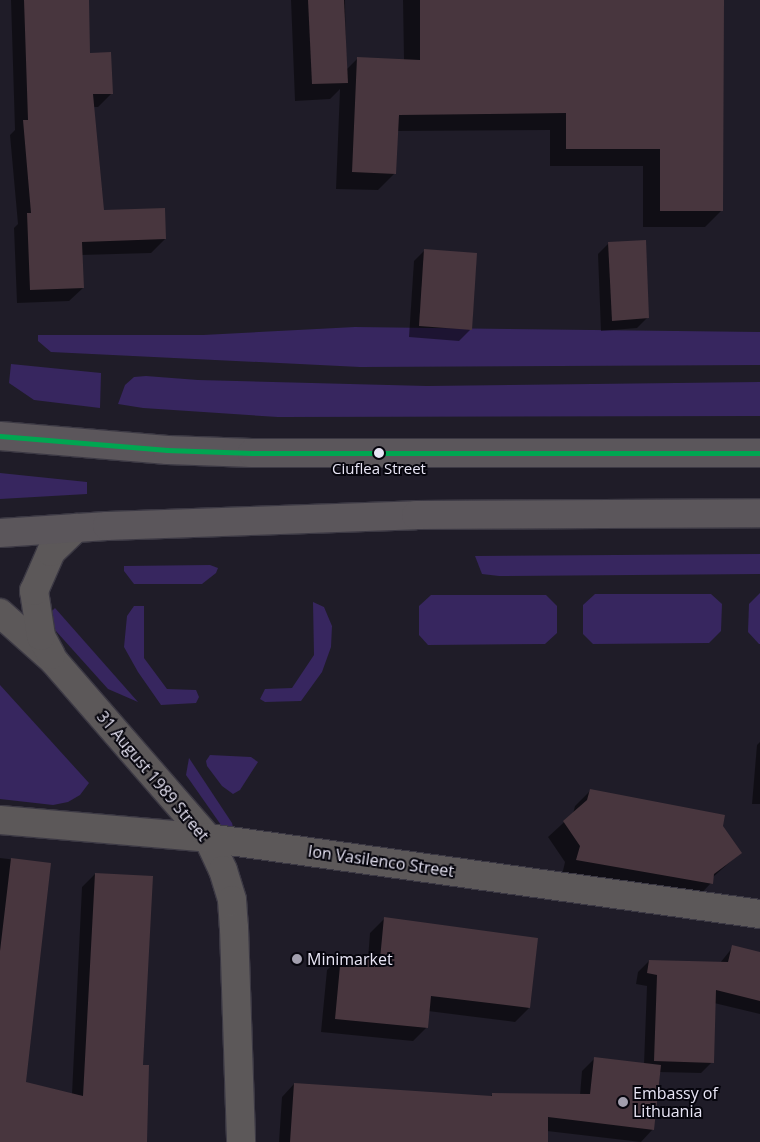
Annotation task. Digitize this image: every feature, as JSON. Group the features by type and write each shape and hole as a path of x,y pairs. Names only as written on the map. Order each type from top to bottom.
{"highway":[{"path":"0,436 167,450 252,453 760,453"},
{"path":"0,533 76,528 416,515 760,513"}],"street":[{"name":"31 August 1989 Street","path":"54,661 41,636 34,591 51,552 76,528"},
{"name":"31 August 1989 Street","path":"0,613 54,661 208,838 223,870 232,900 242,1142"},
{"name":"Ion Vasilenco Street","path":"1,826 208,838 760,914"}],"shaded area":[{"path":"355,327 760,332 760,365 360,367 51,352 38,341 38,335 203,335"},
{"path":"11,364 101,373 100,408 34,400 9,383"},
{"path":"146,376 198,380 427,386 760,382 760,416 278,417 143,408 118,404 125,385 134,377"},
{"path":"0,473 87,482 87,494 0,499"},
{"path":"760,554 760,574 499,576 482,574 475,556"},
{"path":"210,565 218,568 216,573 202,584 134,584 124,571 124,566"},
{"path":"760,593 759,644 748,632 749,604"},
{"path":"595,594 711,594 722,604 721,631 709,643 593,644 583,634 583,605"},
{"path":"431,595 546,595 557,606 557,633 545,644 428,645 419,635 419,606"},
{"path":"313,602 324,607 332,626 331,647 322,672 301,701 265,702 260,699 265,689 292,688 314,655"},
{"path":"134,606 144,606 144,658 167,689 196,690 199,697 196,703 161,705 138,672 124,647 127,616"},
{"path":"55,608 138,702 108,689 55,630 48,615"},
{"path":"0,685 89,783 80,795 68,802 53,805 0,799"},
{"path":"210,755 251,757 258,762 240,790 233,794 222,786 207,766 206,761"},
{"path":"189,758 233,827 221,825 186,775"}],"building":[{"path":"24,0 89,0 90,53 111,52 113,94 93,94 104,210 165,208 166,239 82,242 84,288 30,290 27,213 31,213 23,120 28,120"},
{"path":"308,0 344,0 348,83 312,84"},
{"path":"420,0 724,0 723,211 660,211 660,149 566,149 566,113 399,115 396,174 352,172 357,57 420,60"},
{"path":"646,240 649,318 612,321 608,242"},
{"path":"424,249 477,253 472,330 419,326"},
{"path":"590,789 725,815 723,826 742,853 714,874 713,884 576,860 580,846 563,821 587,800"},
{"path":"11,858 51,863 26,1082 83,1096 95,873 153,876 143,1065 149,1065 147,1142 0,1142 0,951"},
{"path":"384,917 538,938 530,1008 431,996 428,1028 335,1019 341,955 380,959"},
{"path":"732,945 760,952 760,1001 716,990 714,1063 654,1061 657,975 647,973 649,960 728,962"},
{"path":"594,1057 661,1065 654,1130 548,1117 548,1142 290,1142 294,1083 492,1096 492,1093 590,1094"}],"transit line":[{"path":"0,436 167,450 252,453 760,453"}],"place":[{"name":"Ciuflea Street","path":"379,453"},
{"name":"Minimarket","path":"297,959"},
{"name":"Embassy of Lithuania","path":"623,1102"}]}
